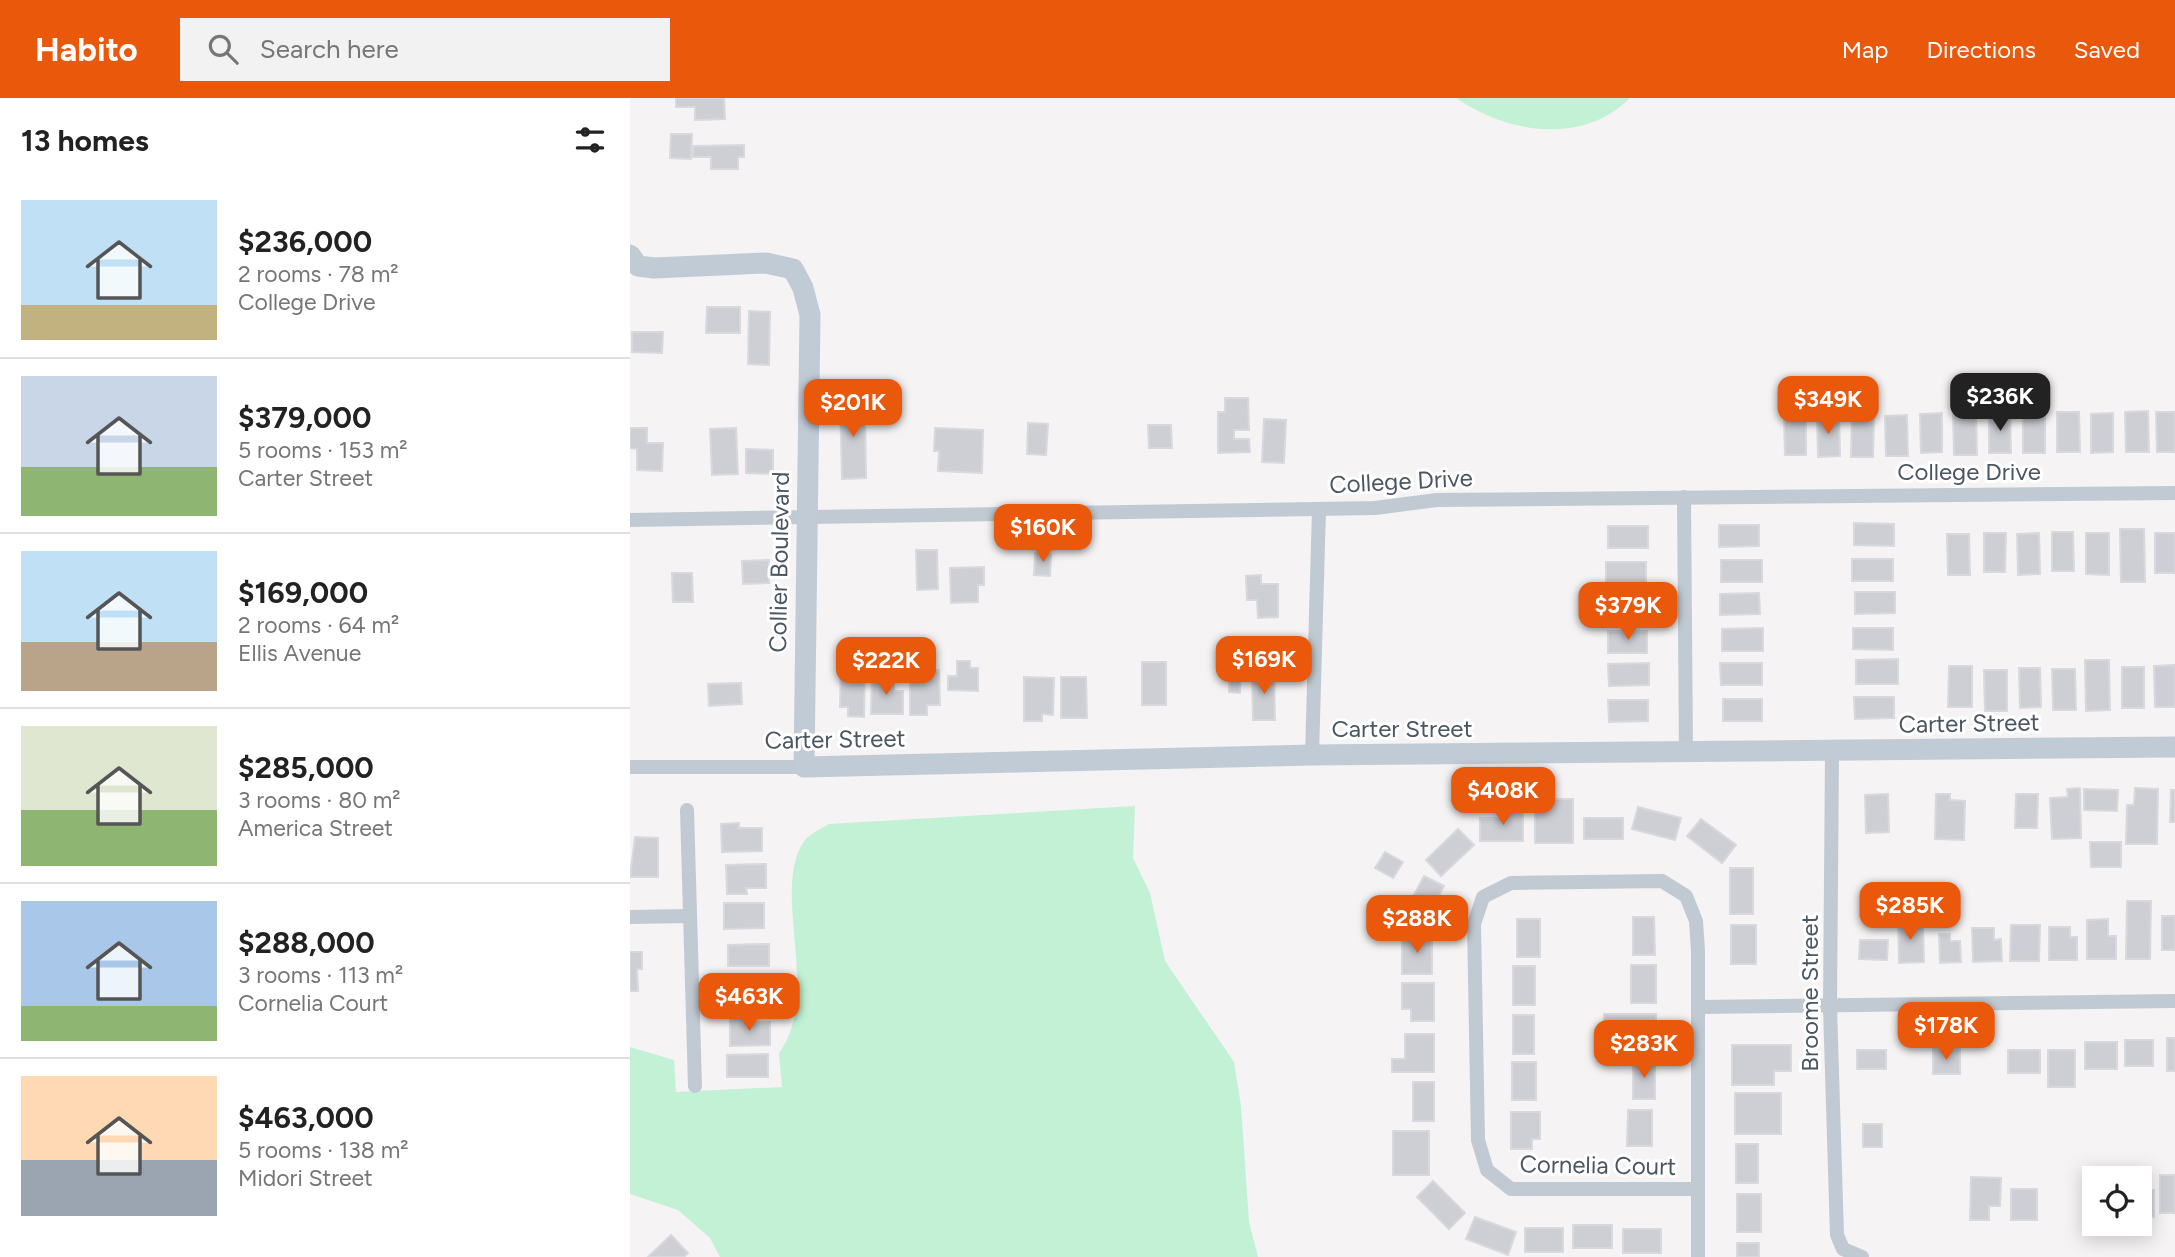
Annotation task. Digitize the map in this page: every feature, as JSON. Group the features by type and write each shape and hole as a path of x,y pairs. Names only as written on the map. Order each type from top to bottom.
{"street":[{"name":"Collier Boulevard","path":"633,263 676,269 766,263 793,269 803,288 810,315 805,515 804,767"},
{"name":"College Drive","path":"630,520 805,515 1375,508 1437,499 2175,493"},
{"path":"1684,497 1686,752"},
{"path":"1312,755 1319,509"},
{"name":"Carter Street","path":"630,767 804,767 1312,755 2175,747"},
{"name":"Broome Street","path":"1832,752 1830,1007 1837,1235 1843,1249 1863,1257"},
{"path":"687,810 695,1086"},
{"name":"Cornelia Court","path":"1698,1189 1511,1189 1487,1170 1478,1140 1474,924 1483,897 1511,883 1662,881 1686,895 1696,921 1698,1007 1698,1189 1698,1257"},
{"path":"630,917 690,916"},
{"path":"1698,1007 2175,1001"}],"green space":[{"path":"1456,98 1630,98 1611,113 1590,123 1544,129 1498,120"},
{"path":"1135,806 1133,858 1150,893 1165,961 1234,1062 1241,1106 1249,1222 1258,1257 720,1257 710,1238 678,1210 630,1194 630,1047 674,1060 676,1092 782,1087 779,1053 791,1029 796,1003 792,889 795,864 803,843 811,835 829,824"}],"building":[{"path":"676,98 724,98 725,119 695,120 695,107 676,107"},
{"path":"671,134 692,134 691,159 670,158"},
{"path":"744,145 744,157 738,157 738,169 711,169 711,157 693,157 693,146"},
{"path":"707,307 740,307 740,333 706,333"},
{"path":"749,311 770,312 769,365 748,364"},
{"path":"632,332 663,332 662,353 632,352"},
{"path":"840,396 852,396 852,405 865,405 866,478 842,479"},
{"path":"1225,398 1248,398 1249,430 1234,430 1234,439 1249,439 1250,452 1218,453 1218,412 1225,412"},
{"path":"1852,411 1863,411 1863,417 1874,417 1873,457 1851,457"},
{"path":"2148,411 2149,452 2126,452 2125,412"},
{"path":"2057,412 2079,412 2080,452 2057,452"},
{"path":"2156,412 2175,412 2175,452 2157,452"},
{"path":"1942,413 1942,452 1921,453 1920,414"},
{"path":"1989,413 2010,413 2011,453 1989,453"},
{"path":"2113,413 2113,452 2091,453 2091,414"},
{"path":"2023,414 2045,414 2045,453 2023,453"},
{"path":"1784,415 1806,415 1806,455 1785,455"},
{"path":"1839,415 1840,456 1818,457 1817,416"},
{"path":"1907,415 1908,456 1886,456 1885,416"},
{"path":"1953,415 1976,415 1977,455 1954,455"},
{"path":"1264,419 1286,420 1284,463 1262,462"},
{"path":"1028,423 1048,424 1046,455 1027,454"},
{"path":"1148,425 1171,425 1172,448 1149,448"},
{"path":"630,428 647,428 647,443 663,443 662,471 637,470 637,449 630,448"},
{"path":"736,428 738,474 712,475 710,429"},
{"path":"935,428 983,430 982,473 938,471 939,451 934,451"},
{"path":"746,449 773,450 773,474 746,473"},
{"path":"1854,523 1894,524 1894,546 1854,545"},
{"path":"1719,525 1759,525 1759,546 1719,547"},
{"path":"1608,526 1648,526 1648,548 1608,548"},
{"path":"2120,529 2144,529 2145,582 2121,582"},
{"path":"2052,532 2073,532 2074,571 2052,571"},
{"path":"1984,533 2006,533 2005,572 1984,572"},
{"path":"2039,533 2040,574 2018,575 2017,534"},
{"path":"2086,533 2109,533 2109,575 2086,574"},
{"path":"2155,533 2175,533 2175,573 2155,573"},
{"path":"1947,534 1969,534 1970,575 1948,575"},
{"path":"916,550 937,550 938,589 917,590"},
{"path":"1035,553 1051,554 1050,576 1034,575"},
{"path":"1852,559 1893,559 1893,581 1852,581"},
{"path":"769,560 769,583 743,584 742,561"},
{"path":"1721,560 1762,560 1762,582 1721,582"},
{"path":"1606,562 1646,562 1646,584 1606,584"},
{"path":"984,567 984,585 978,585 978,602 951,603 950,568"},
{"path":"672,573 692,573 693,602 673,602"},
{"path":"1261,575 1261,584 1278,584 1278,617 1258,618 1257,600 1247,600 1246,576"},
{"path":"1855,592 1895,592 1895,613 1855,614"},
{"path":"1759,593 1760,614 1720,615 1720,594"},
{"path":"1649,595 1649,618 1608,618 1607,596"},
{"path":"1763,628 1763,651 1722,651 1722,629"},
{"path":"1853,628 1893,628 1893,650 1853,649"},
{"path":"1608,631 1647,631 1647,653 1608,653"},
{"path":"1898,659 1898,684 1856,684 1856,660"},
{"path":"2085,660 2109,660 2110,710 2086,711"},
{"path":"957,661 970,661 970,668 978,668 978,691 948,690 948,676 957,676"},
{"path":"841,662 865,662 864,717 848,716 848,707 840,707"},
{"path":"1142,662 1166,662 1166,705 1142,705"},
{"path":"1230,663 1241,663 1240,693 1229,692"},
{"path":"1649,663 1649,685 1609,686 1608,664"},
{"path":"1720,663 1762,663 1762,685 1721,685"},
{"path":"2175,665 2175,707 2155,707 2154,666"},
{"path":"1949,666 1972,666 1972,707 1948,707"},
{"path":"2122,667 2144,667 2144,708 2122,708"},
{"path":"2019,668 2040,668 2041,707 2020,708"},
{"path":"2052,669 2075,669 2076,710 2053,710"},
{"path":"939,670 940,705 927,705 927,715 910,715 910,671"},
{"path":"1984,670 2007,670 2007,711 1985,711"},
{"path":"1252,672 1274,672 1275,720 1253,720"},
{"path":"872,676 894,677 894,691 903,691 903,714 871,714"},
{"path":"1024,677 1054,678 1053,715 1042,714 1042,721 1024,721"},
{"path":"1061,677 1086,677 1087,718 1061,718"},
{"path":"741,683 742,704 709,706 708,684"},
{"path":"1854,697 1894,697 1894,718 1855,719"},
{"path":"1723,699 1762,699 1762,721 1723,721"},
{"path":"1608,700 1648,700 1648,721 1609,722"},
{"path":"2080,788 2081,838 2052,839 2050,798 2068,797 2067,789"},
{"path":"2135,788 2158,789 2157,844 2126,844 2127,805 2134,805"},
{"path":"2084,789 2118,790 2117,811 2084,810"},
{"path":"2171,790 2175,790 2175,822 2170,822"},
{"path":"1888,794 1889,832 1866,833 1865,795"},
{"path":"1936,794 1950,794 1950,800 1965,801 1964,840 1935,839"},
{"path":"2016,794 2038,794 2037,828 2015,828"},
{"path":"1535,799 1573,799 1573,843 1535,843"},
{"path":"1638,807 1681,818 1675,840 1632,829"},
{"path":"1505,809 1523,809 1523,841 1480,841 1480,818 1505,818"},
{"path":"1584,818 1623,818 1623,839 1584,839"},
{"path":"1701,819 1736,845 1722,863 1687,836"},
{"path":"739,823 739,828 762,828 762,851 722,852 721,824"},
{"path":"1458,829 1474,845 1441,876 1426,860"},
{"path":"635,837 658,838 658,877 630,877"},
{"path":"2090,842 2121,842 2121,867 2091,867"},
{"path":"1385,852 1403,862 1393,878 1375,868"},
{"path":"766,864 766,888 746,888 747,894 727,894 726,865"},
{"path":"1730,868 1753,868 1753,914 1730,914"},
{"path":"1424,876 1444,886 1424,924 1404,914"},
{"path":"2127,901 2151,901 2150,959 2126,959"},
{"path":"724,903 764,903 764,928 724,929"},
{"path":"2162,916 2175,916 2175,950 2162,950"},
{"path":"1633,917 1654,917 1655,955 1633,955"},
{"path":"1898,918 1914,918 1914,927 1923,926 1924,962 1899,963"},
{"path":"1517,919 1540,919 1540,957 1517,957"},
{"path":"2108,919 2108,936 2116,936 2116,959 2087,959 2087,920"},
{"path":"1731,925 1756,925 1756,964 1731,964"},
{"path":"2011,925 2040,925 2039,961 2010,961"},
{"path":"2049,927 2070,927 2070,937 2077,937 2077,960 2049,960"},
{"path":"1972,928 1994,928 1994,940 2001,939 2002,961 1973,962"},
{"path":"1939,934 1950,934 1950,941 1960,941 1961,962 1940,963"},
{"path":"1402,936 1432,936 1432,974 1402,974"},
{"path":"1860,940 1888,940 1887,960 1859,959"},
{"path":"769,944 769,966 728,966 728,945"},
{"path":"630,952 642,952 642,969 637,969 638,991 630,991"},
{"path":"1631,965 1656,965 1656,1003 1631,1003"},
{"path":"1513,966 1535,966 1535,1005 1513,1005"},
{"path":"765,978 766,1004 726,1005 725,979"},
{"path":"1402,983 1434,983 1434,1021 1411,1021 1411,1009 1402,1009"},
{"path":"1604,1014 1656,1014 1656,1052 1631,1052 1631,1039 1604,1039"},
{"path":"1513,1015 1534,1015 1534,1054 1513,1054"},
{"path":"750,1017 750,1022 770,1022 770,1045 730,1046 730,1018"},
{"path":"1405,1034 1434,1034 1434,1072 1392,1072 1392,1059 1405,1059"},
{"path":"2167,1038 2175,1038 2175,1071 2167,1071"},
{"path":"2125,1040 2153,1040 2153,1066 2125,1066"},
{"path":"2085,1042 2117,1042 2117,1069 2085,1069"},
{"path":"1732,1045 1791,1045 1791,1071 1774,1071 1774,1085 1732,1085"},
{"path":"1933,1049 1960,1049 1960,1074 1933,1074"},
{"path":"1857,1050 1886,1050 1886,1069 1857,1069"},
{"path":"2008,1050 2040,1050 2040,1073 2008,1073"},
{"path":"2048,1050 2075,1050 2075,1087 2048,1087"},
{"path":"768,1054 768,1077 727,1077 727,1055"},
{"path":"1633,1061 1655,1061 1655,1099 1633,1099"},
{"path":"1512,1062 1536,1062 1536,1100 1512,1100"},
{"path":"1413,1082 1434,1082 1434,1121 1413,1121"},
{"path":"1735,1093 1781,1093 1781,1134 1735,1134"},
{"path":"1628,1110 1652,1110 1652,1146 1627,1146"},
{"path":"1511,1112 1540,1112 1540,1139 1532,1139 1532,1149 1511,1149"},
{"path":"1863,1124 1882,1124 1882,1147 1863,1147"},
{"path":"1393,1131 1429,1131 1429,1175 1393,1175"},
{"path":"1736,1144 1758,1144 1758,1183 1736,1183"},
{"path":"2160,1175 2175,1175 2175,1213 2160,1213"},
{"path":"1971,1177 2001,1178 2000,1206 1989,1206 1989,1220 1970,1220"},
{"path":"1433,1181 1465,1213 1449,1229 1417,1197"},
{"path":"2011,1189 2037,1189 2037,1220 2011,1220"},
{"path":"2152,1190 2154,1190 2152,1217"},
{"path":"1737,1194 1761,1194 1761,1232 1737,1232"},
{"path":"1475,1217 1516,1232 1508,1255 1466,1239"},
{"path":"1573,1225 1612,1225 1612,1248 1573,1248"},
{"path":"1525,1228 1563,1228 1563,1252 1525,1252"},
{"path":"1623,1229 1661,1229 1661,1253 1623,1253"},
{"path":"671,1235 688,1253 684,1257 648,1257"},
{"path":"1737,1243 1759,1243 1759,1257 1737,1257"}]}
